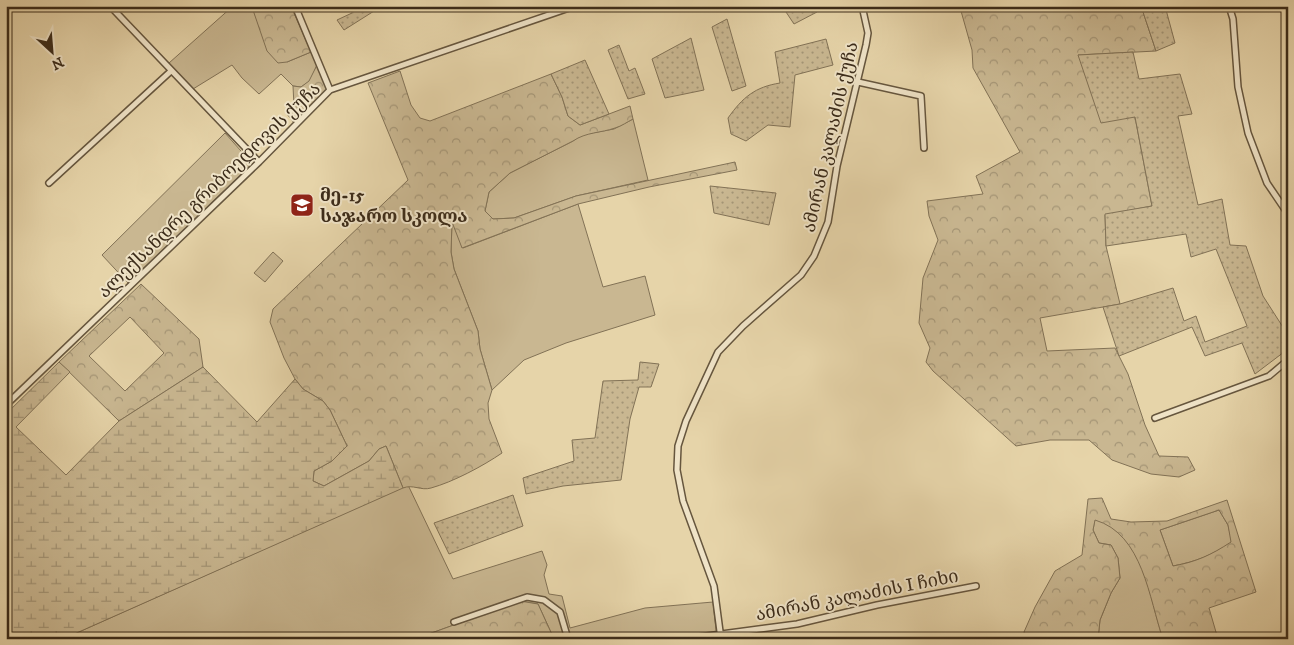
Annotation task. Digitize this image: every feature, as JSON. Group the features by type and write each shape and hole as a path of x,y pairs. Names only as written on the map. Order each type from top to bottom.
{"street":[{"path":"110,6 259,162"},
{"path":"295,6 330,90"},
{"name":"ალექსანდრე გრიბოედოვის ქუჩა","path":"6,405 259,162 330,90 575,6"},
{"name":"ამირან კალაძის ქუჩა","path":"720,636 714,586 683,501 677,470 678,446 686,421 718,352 743,326 801,275 814,256 828,222 837,166 868,33 862,6"},
{"path":"1229,6 1233,19 1238,87 1248,133 1267,183 1288,214"},
{"path":"49,182 172,71"},
{"path":"858,82 921,96 924,148"},
{"path":"1156,418 1269,376 1288,360"},
{"name":"ამირან კალაძის I ჩიხი","path":"684,639 720,636 797,624 876,605 976,586"},
{"path":"454,622 527,597 544,600 560,612 568,639"}],"green space":[{"path":"233,6 250,6 253,9 262,34 287,62 311,52 317,65 310,81 301,87 293,86 281,74 259,94 242,78 232,65 193,89 169,63"},
{"path":"250,6 291,6 311,52 287,62 278,63 267,51"},
{"path":"350,6 382,6 344,30 337,20 352,13"},
{"path":"782,6 813,6 817,12 794,24"},
{"path":"962,6 1141,6 1156,51 1078,55 1135,117 1152,206 1105,215 1106,246 1120,304 1040,318 1047,351 1115,348 1128,374 1145,425 1159,456 1188,457 1195,470 1179,477 1151,474 1112,460 1089,440 1050,440 1016,446 933,371 926,362 930,348 919,323 923,278 938,240 929,216 927,201 983,194 976,176 1020,152 973,68 972,50 961,11"},
{"path":"1141,6 1165,6 1175,43 1156,51"},
{"path":"727,19 746,86 732,91 712,27"},
{"path":"691,38 704,90 665,98 652,59"},
{"path":"826,39 833,65 795,75 790,127 768,125 746,141 731,134 728,118 739,104 757,90 780,83 775,52"},
{"path":"619,45 629,71 635,68 645,94 628,99 608,50"},
{"path":"1133,52 1139,79 1180,74 1192,114 1178,116 1198,205 1222,199 1230,245 1246,246 1263,296 1288,335 1288,349 1255,374 1242,343 1205,356 1192,327 1119,356 1103,307 1120,304 1173,288 1184,321 1196,316 1205,342 1247,326 1216,249 1191,257 1186,234 1106,246 1105,214 1152,206 1135,117 1101,123 1078,55"},
{"path":"585,60 609,114 580,125 568,116 562,97 551,74"},
{"path":"317,65 327,89 294,123 287,114 294,106 293,86 301,87 309,81"},
{"path":"400,71 411,105 420,118 430,121 551,74 562,97 568,116 580,125 630,106 633,119 610,130 578,138 510,173 489,192 485,211 493,219 514,218 576,196 735,162 737,170 649,187 578,204 462,248 452,222 451,252 454,269 478,331 480,349 492,390 488,403 489,419 502,453 449,482 427,489 403,488 386,446 379,449 369,461 324,486 313,481 314,471 332,461 347,446 330,410 323,401 303,389 295,379 284,358 270,322 273,309 408,180 368,83"},
{"path":"633,119 648,180 576,196 514,218 493,219 485,211 489,192 510,173 573,141 581,135 614,129"},
{"path":"225,133 249,160 250,166 128,283 102,255"},
{"path":"710,186 776,193 769,225 714,213"},
{"path":"578,204 603,287 645,276 655,315 566,343 524,360 492,390 480,349 478,331 454,269 451,252 452,221 463,248"},
{"path":"273,252 283,261 265,282 254,273"},
{"path":"141,284 199,339 203,367 119,421 59,362","holes":["130,317 164,353 125,391 89,356"]},
{"path":"59,362 70,372 16,427 66,475 119,421 203,367 257,422 295,379 303,389 323,401 330,410 347,446 332,461 314,471 313,481 324,486 369,461 379,449 386,446 403,488 63,639 6,639 6,414"},
{"path":"640,362 659,364 651,387 639,387 630,419 621,480 563,486 526,494 523,478 574,461 572,440 595,438 603,381 638,380"},
{"path":"408,485 453,579 542,551 547,565 544,575 549,594 562,596 570,628 645,608 713,602 717,639 554,639 538,604 520,601 415,639 63,639"},
{"path":"513,495 523,526 449,554 434,523"},
{"path":"1102,498 1111,519 1131,522 1167,521 1227,500 1256,592 1209,608 1218,639 1163,639 1148,587 1134,553 1124,539 1111,527 1095,520 1093,530 1099,543 1111,545 1118,558 1120,578 1111,593 1100,620 1098,639 1025,639 1024,632 1035,607 1055,571 1082,555 1088,499","holes":["1219,510 1228,525 1231,542 1203,557 1173,566 1160,530"]},
{"path":"1219,510 1228,525 1232,542 1204,557 1173,566 1160,530"},
{"path":"1095,519 1111,527 1124,538 1134,553 1142,569 1163,639 1098,639 1100,620 1111,593 1120,578 1118,558 1111,545 1099,543 1093,530"},
{"path":"520,601 538,604 554,639 415,639"}],"place":[{"name":"მე-15 საჯარო სკოლა","path":"302,205"}]}
